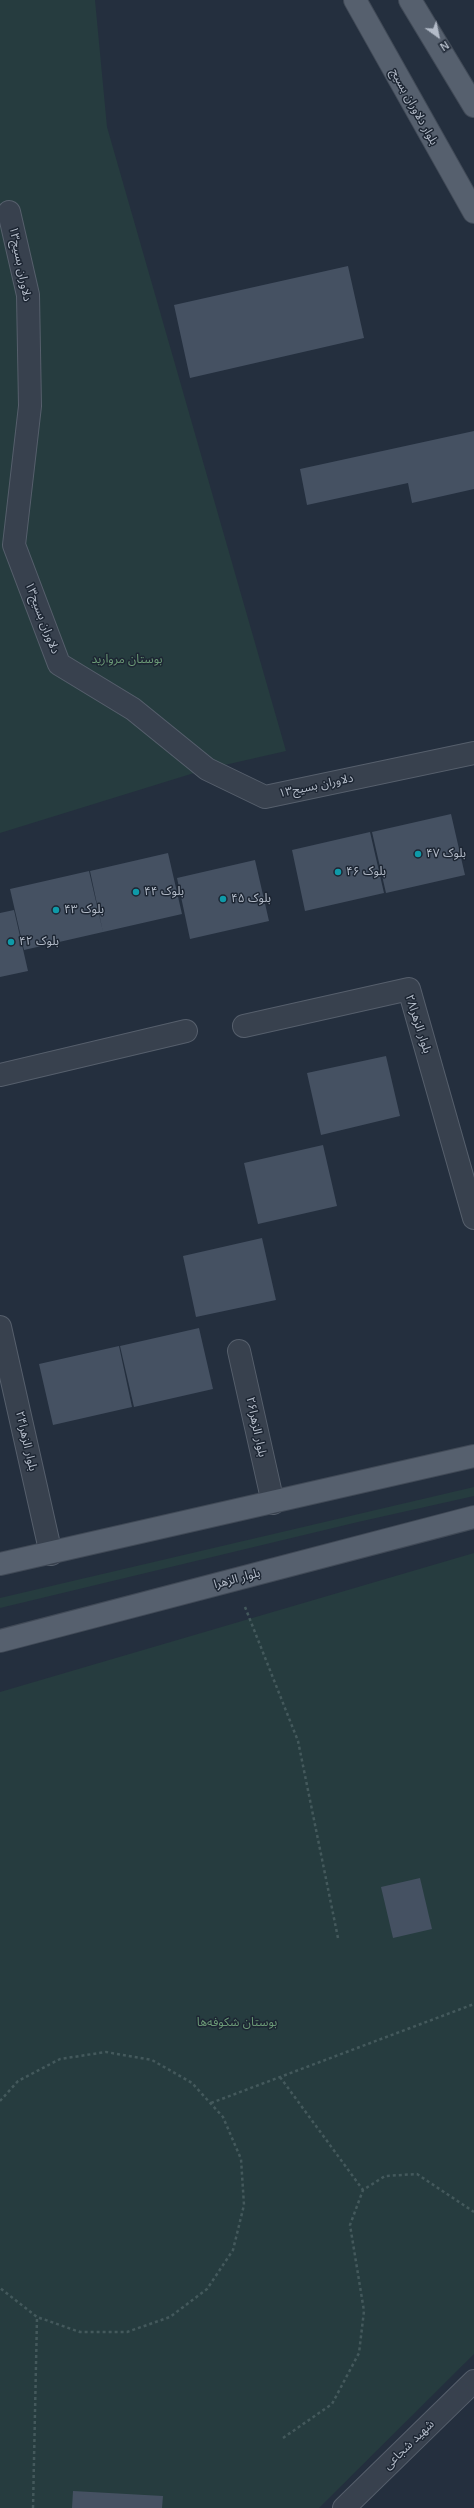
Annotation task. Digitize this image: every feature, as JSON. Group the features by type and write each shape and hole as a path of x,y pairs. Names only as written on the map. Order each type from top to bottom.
{"main road":[{"name":"بلوار دلاوران بسیج","path":"355,0 474,212"},
{"path":"410,0 474,106"},
{"path":"0,1564 51,1554 474,1456"},
{"name":"بلوار الزهرا","path":"0,1641 474,1517"}],"street":[{"name":"دلاوران بسیج۱۳","path":"9,212 28,295 30,406 14,545 59,664 133,709 207,769 265,797 474,754"},
{"name":"بلوار الزهرا۲۸","path":"244,1026 409,989 474,1218"},
{"path":"0,1075 186,1031"},
{"name":"بلوار الزهرا۲۴","path":"0,1327 51,1554"},
{"name":"بلوار الزهرا۲۶","path":"239,1351 273,1502"},
{"name":"شهید شجاعی","path":"344,2508 474,2381"}],"path":[{"path":"234,1580 298,1740 338,1938"},
{"path":"211,2103 474,2004"},
{"path":"0,2101 18,2081 60,2059 106,2052 152,2060 192,2083 223,2117 241,2159 244,2205 233,2250 207,2288 170,2317 126,2332 80,2332 37,2317 0,2288"},
{"path":"280,2077 362,2190"},
{"path":"283,2438 332,2404 359,2353 364,2311 350,2225 362,2190 384,2176 417,2174 474,2212"},
{"path":"33,2508 37,2317"}],"green space":[{"name":"بوستان مروارید","path":"0,0 95,0 107,127 286,751 207,769 0,833"},
{"path":"474,1487 474,1496 358,1522 0,1608 0,1598"},
{"name":"بوستان شکوفه‌ها","path":"474,1553 474,2354 319,2508 0,2508 0,1692"}],"building":[{"path":"348,266 364,338 190,378 174,305"},
{"path":"474,431 474,489 412,503 408,483 307,505 300,469"},
{"name":"بلوک ۴۷","path":"451,814 465,875 386,893 372,832"},
{"name":"بلوک ۴۶","path":"370,832 384,893 305,911 292,850"},
{"name":"بلوک ۴۴","path":"168,853 182,914 103,932 90,871"},
{"name":"بلوک ۴۵","path":"255,860 269,921 190,939 177,878"},
{"name":"بلوک ۴۳","path":"89,871 103,932 24,950 10,889"},
{"name":"بلوک ۴۲","path":"14,910 28,971 0,977 0,913"},
{"path":"386,1056 400,1116 321,1135 307,1073"},
{"path":"323,1145 337,1206 258,1224 244,1163"},
{"path":"262,1238 276,1300 196,1317 183,1256"},
{"path":"199,1328 213,1389 134,1407 120,1346"},
{"path":"119,1346 132,1407 53,1425 39,1364"},
{"path":"420,1878 432,1929 393,1938 381,1887"},
{"path":"73,2491 163,2496 162,2508 72,2508"}],"place":[{"name":"بلوک ۴۷","path":"418,854"},
{"name":"بلوک ۴۶","path":"338,872"},
{"name":"بلوک ۴۴","path":"136,892"},
{"name":"بلوک ۴۵","path":"223,899"},
{"name":"بلوک ۴۳","path":"56,910"},
{"name":"بلوک ۴۲","path":"11,942"}]}
